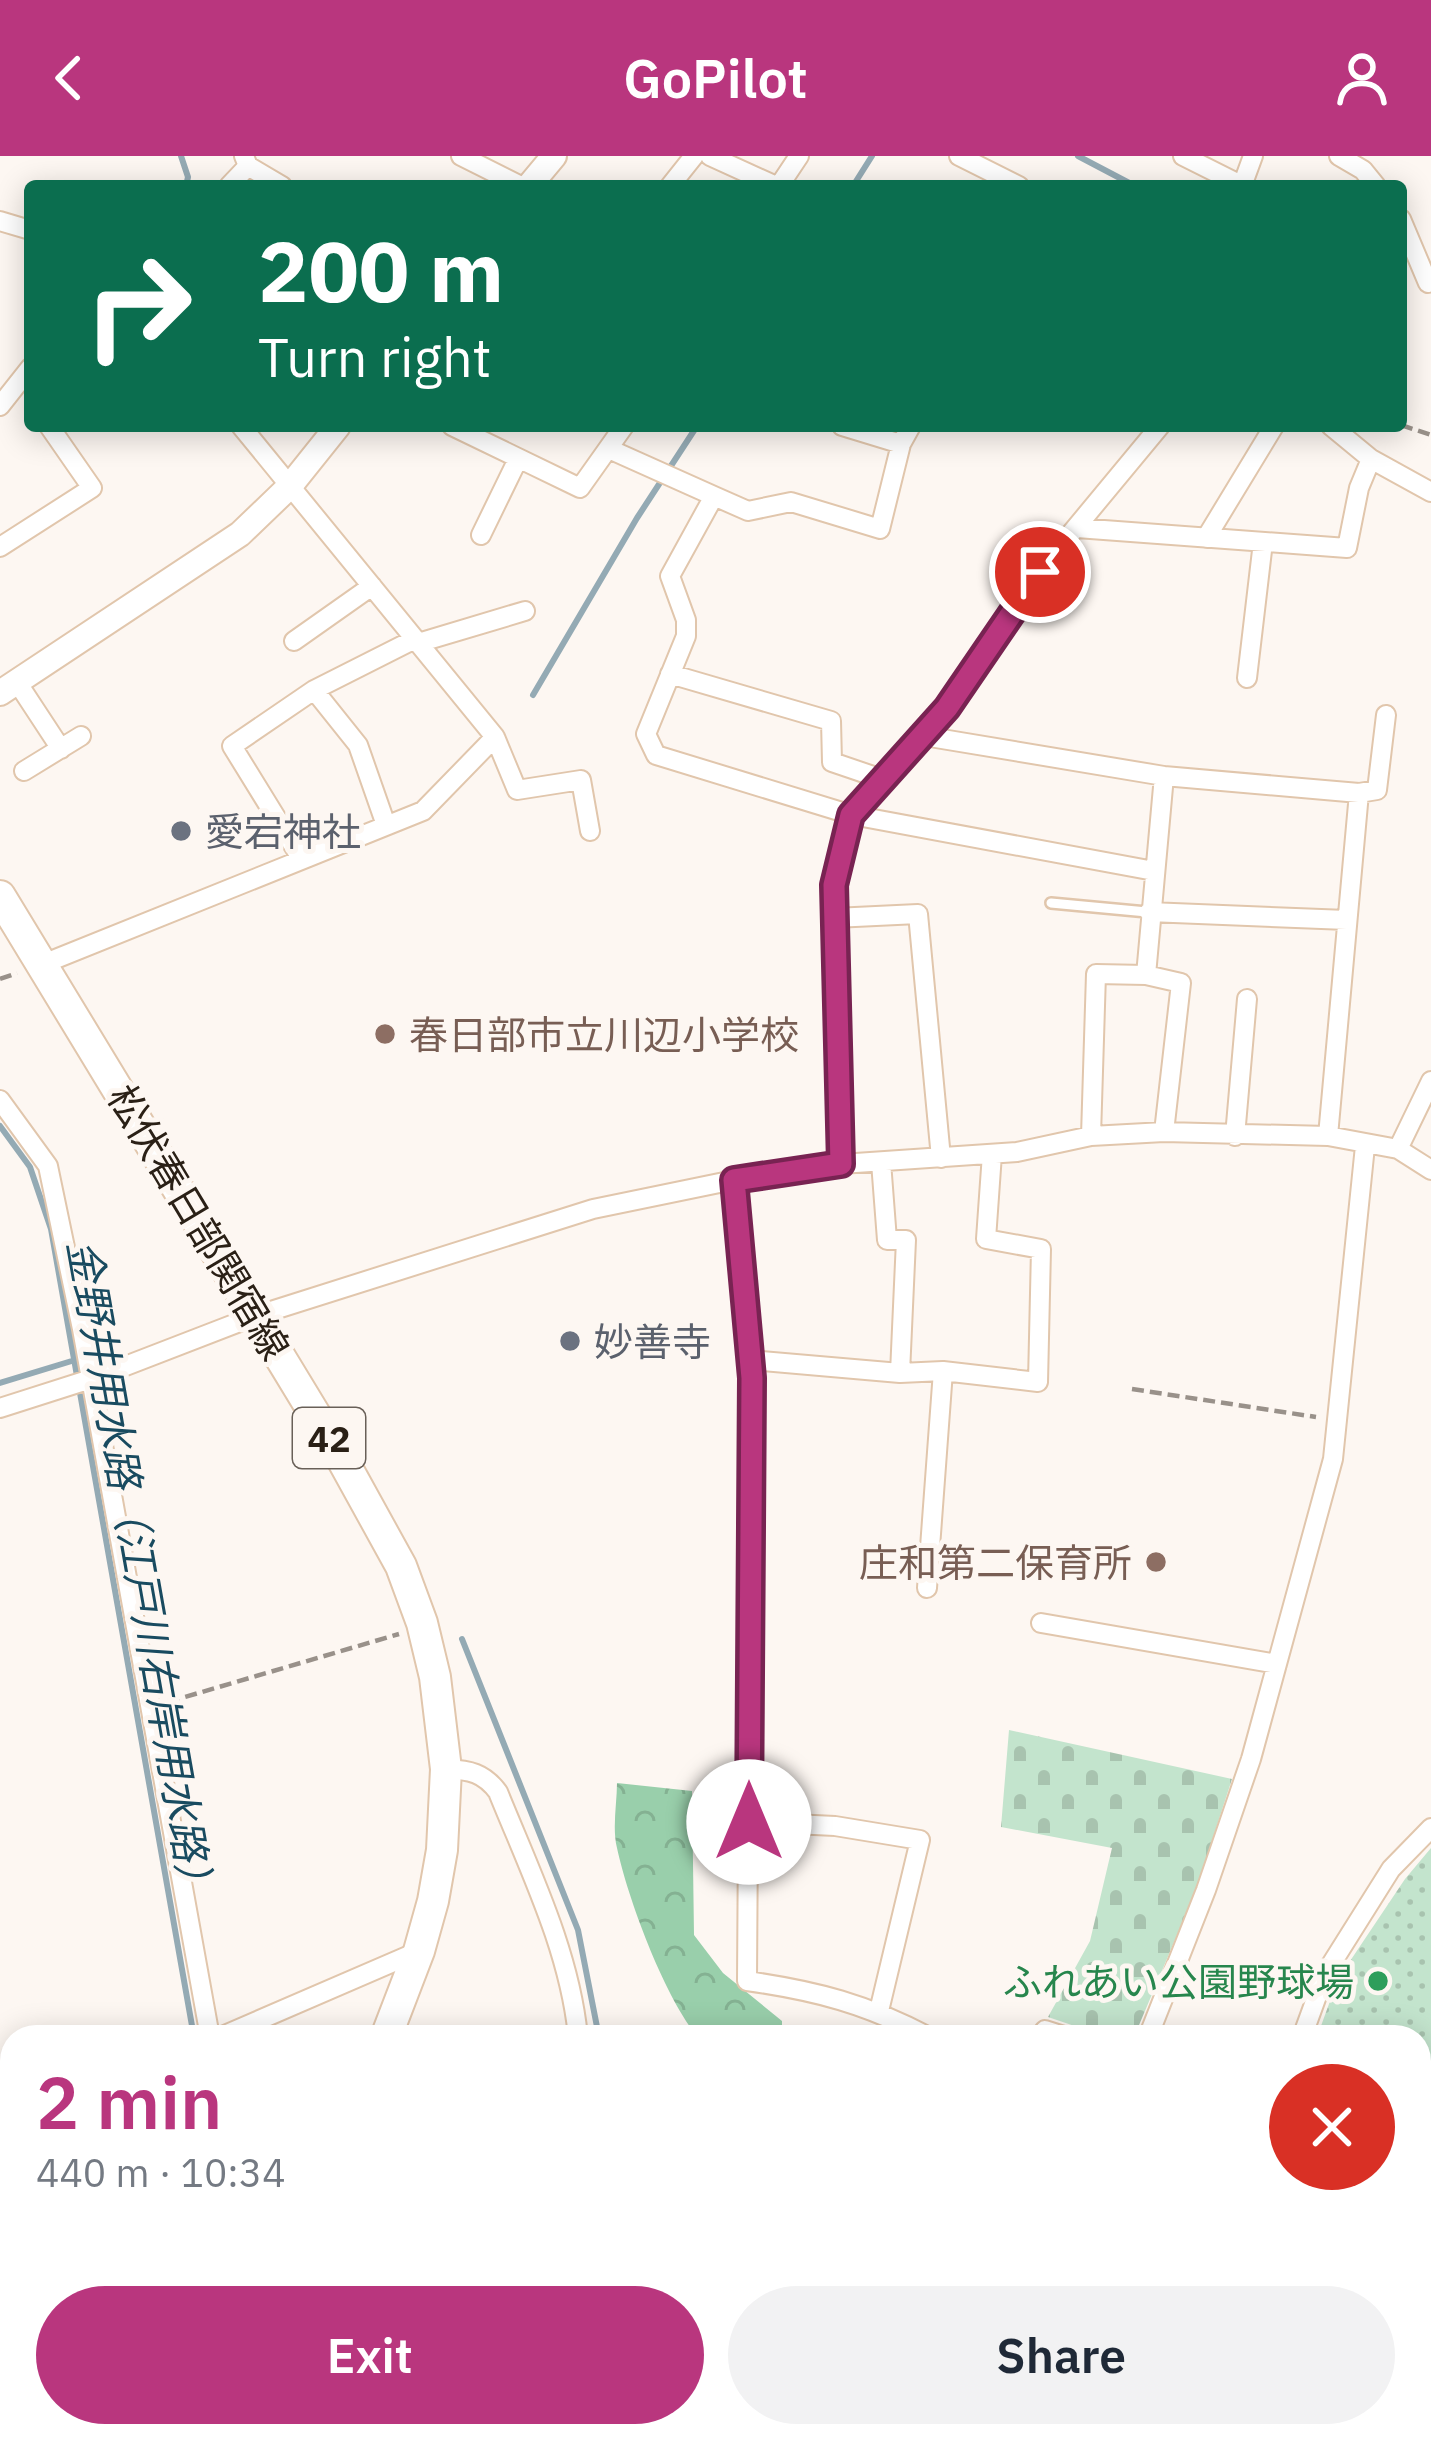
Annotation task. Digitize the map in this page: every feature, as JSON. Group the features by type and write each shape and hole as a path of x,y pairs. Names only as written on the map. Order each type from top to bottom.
{"main road":[{"name":"松伏春日部関宿線","path":"0,896 378,1521 422,1623 436,1677 446,1769 442,1850 419,1951 391,2025"}],"street":[{"path":"461,156 512,180"},
{"path":"531,180 554,156"},
{"path":"675,180 694,156"},
{"path":"710,156 764,180"},
{"path":"958,156 1007,180"},
{"path":"1183,156 1230,180"},
{"path":"1339,156 1371,180"},
{"path":"246,161 273,180"},
{"path":"1407,233 1429,285"},
{"path":"0,406 23,392"},
{"path":"0,547 92,488 53,432"},
{"path":"246,432 495,736 517,790 581,779 590,831"},
{"path":"62,749 8,688 206,558 265,513 333,432"},
{"path":"478,432 518,459 580,488 620,432"},
{"path":"841,1164 834,885 851,815 947,708 1040,572 1155,432"},
{"path":"1206,538 1270,432"},
{"path":"1337,432 1371,459 1431,492"},
{"path":"609,449 748,511 791,502 880,529 906,435"},
{"path":"481,535 518,459"},
{"path":"1077,528 1347,548 1359,488 1371,459"},
{"path":"714,496 670,576 686,620 686,636 646,734 656,755 851,815 1154,872"},
{"path":"1247,679 1263,542"},
{"path":"294,641 372,586"},
{"path":"301,858 232,746 314,690 416,641 525,611"},
{"path":"670,674 831,721 832,762 882,779"},
{"path":"314,690 358,745 386,825"},
{"path":"924,736 1164,776 1359,793 1377,790 1386,715"},
{"path":"24,771 81,736"},
{"path":"43,964 424,811 495,736"},
{"path":"1146,975 1164,776"},
{"path":"1328,1136 1359,793"},
{"path":"1149,912 1348,920"},
{"path":"834,919 918,914 940,1158"},
{"path":"1090,1136 1096,974 1146,975 1181,983 1164,1132"},
{"path":"1235,1136 1247,999"},
{"path":"1398,1149 1431,1082"},
{"path":"0,1100 48,1166 208,2025"},
{"path":"0,1408 255,1316 593,1209 734,1180 841,1164 992,1154 1090,1136 1164,1132 1328,1136 1398,1149 1431,1170"},
{"path":"1153,2025 1251,1759 1333,1459 1365,1145"},
{"path":"750,1360 900,1373 944,1371 1038,1382 1041,1250 986,1239 992,1154"},
{"path":"881,1162 887,1240 906,1240 900,1373"},
{"path":"734,1180 750,1360 747,1982 818,1991 906,2025"},
{"path":"927,1588 944,1371"},
{"path":"1041,1623 1277,1664"},
{"path":"446,1769 467,1769 488,1778 498,1792 553,1933 574,1999 577,2025"},
{"path":"749,1822 835,1826 920,1840 879,2011"},
{"path":"1306,2025 1325,1973 1391,1869 1431,1828"},
{"path":"248,2025 419,1951"}],"lane":[{"path":"1051,903 1149,912"}],"path":[{"path":"1132,1389 1336,1420"},
{"path":"151,1707 406,1632 422,1623"}],"green space":[{"path":"1009,1730 1232,1779 1196,1890 1139,2025 1072,2025 1048,2017 1090,1941 1112,1848 1001,1827"},
{"path":"617,1783 692,1791 694,1935 723,1973 782,2025 689,2025 649,1947 622,1869 615,1832"},
{"path":"1431,1848 1431,2025 1321,2025 1338,1979"}],"waterway":[{"path":"181,156 187,180"},
{"path":"857,180 872,156"},
{"path":"1078,156 1124,180"},
{"path":"533,695 693,432"},
{"name":"金野井用水路（江戸川右岸用水路）","path":"0,1126 30,1167 51,1229 192,2025"},
{"path":"0,1383 75,1360"},
{"path":"462,1639 578,1930 597,2025"}],"place":[{"name":"愛宕神社","path":"181,831"},
{"name":"春日部市立川辺小学校","path":"385,1034"},
{"name":"妙善寺","path":"570,1341"},
{"name":"庄和第二保育所","path":"1156,1562"},
{"name":"ふれあい公園野球場","path":"1378,1981"}],"route":[{"path":"749,1822 752,1378 734,1180 841,1164 834,885 851,815 947,708 1040,572"}]}
